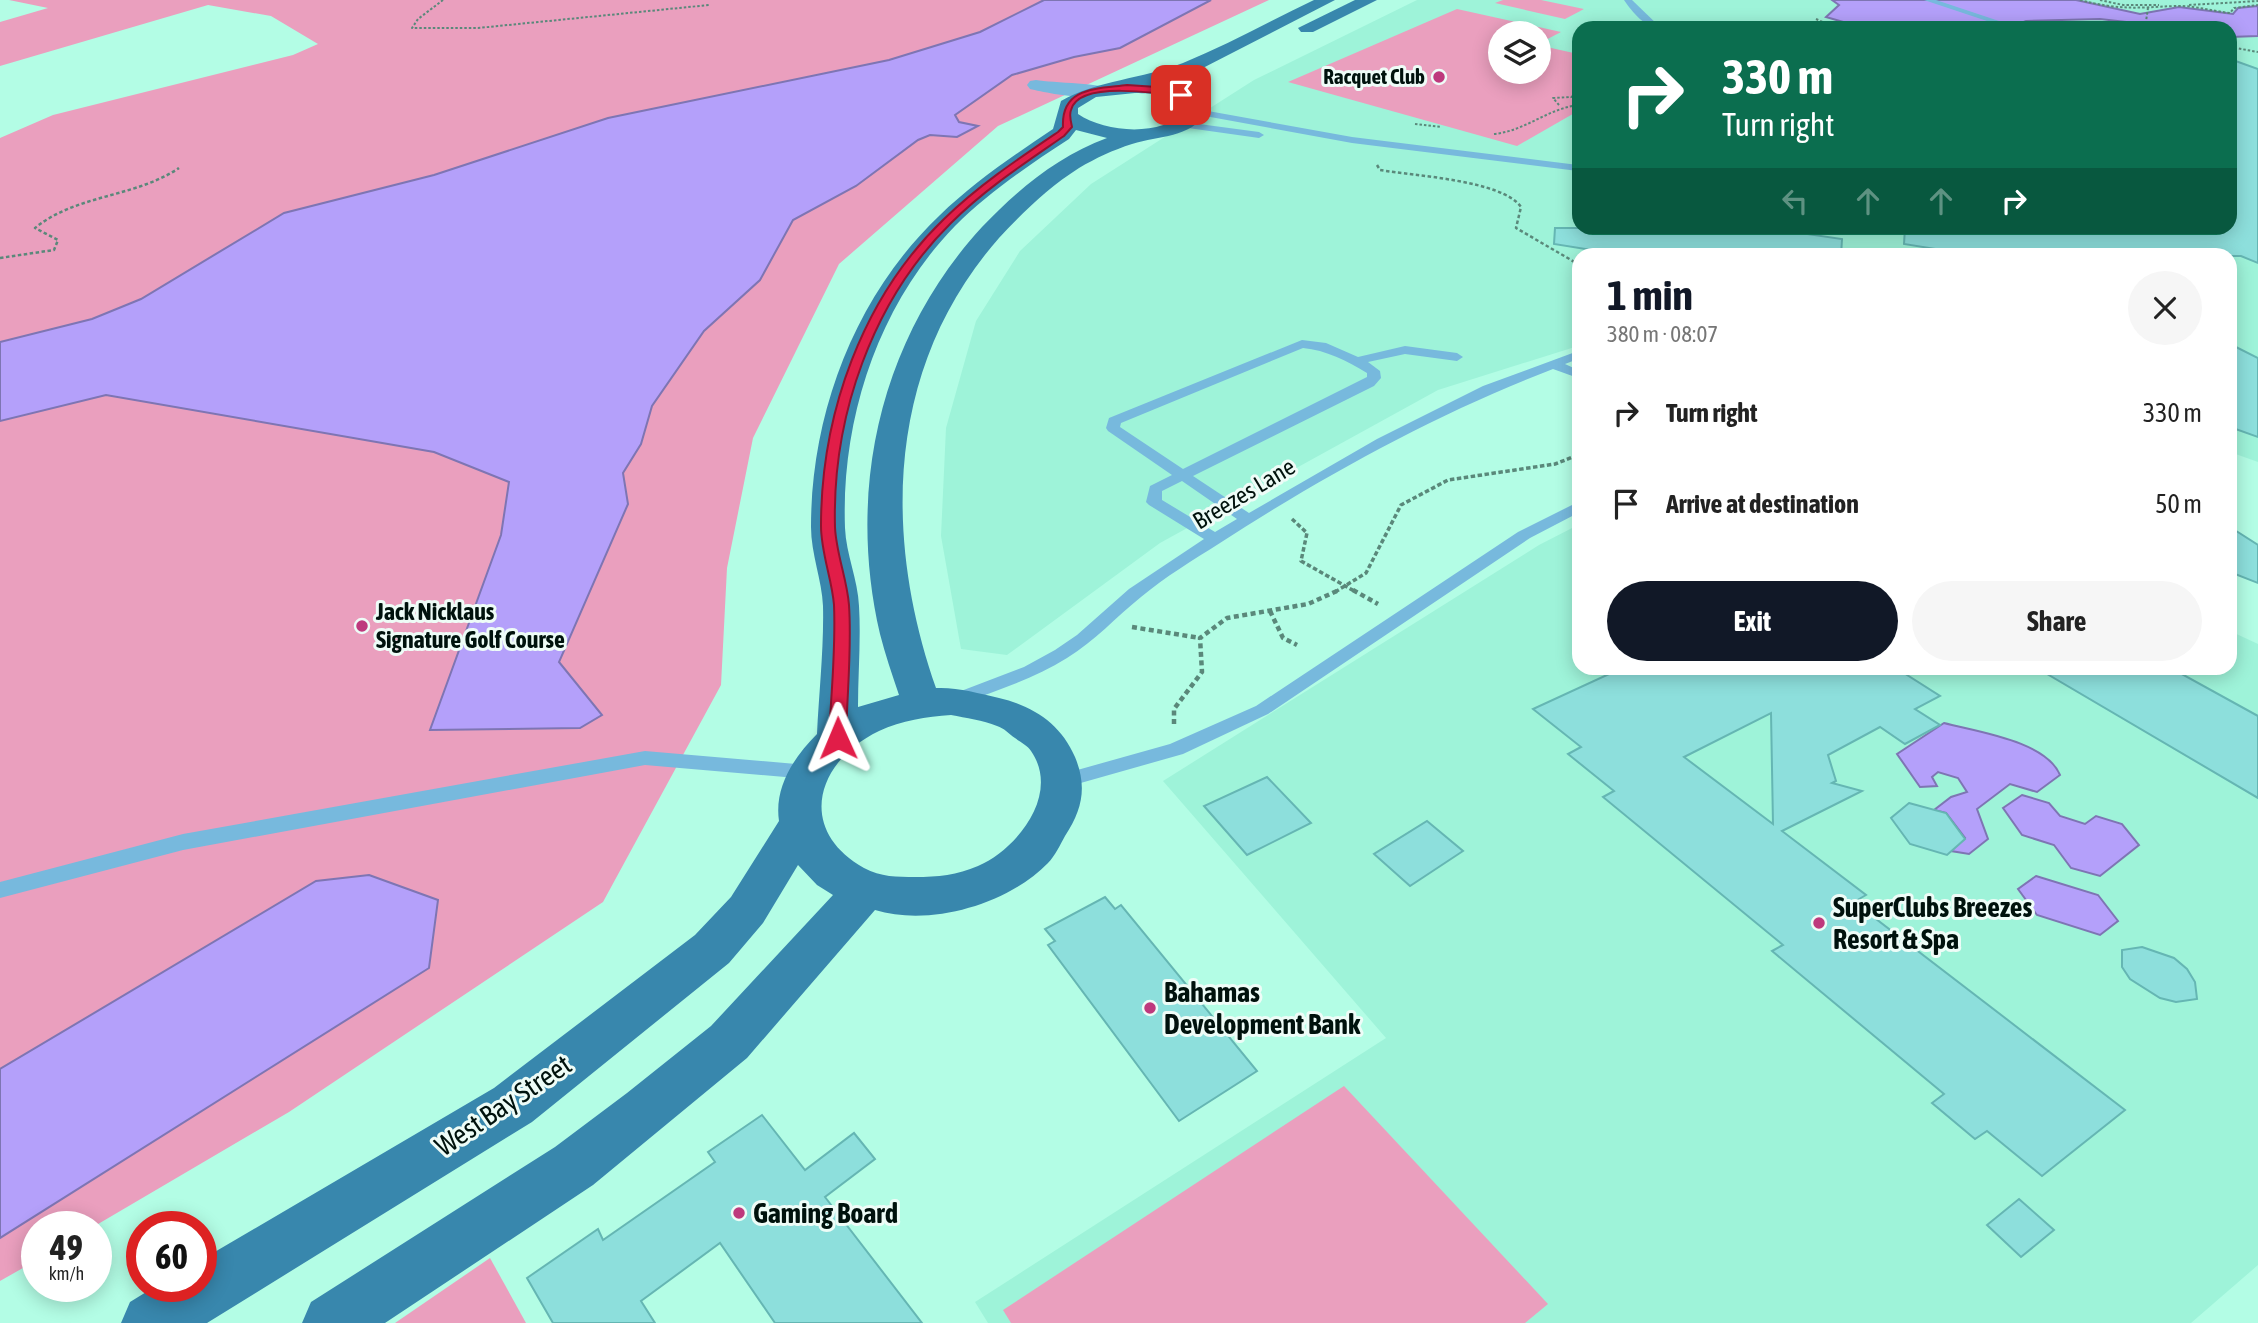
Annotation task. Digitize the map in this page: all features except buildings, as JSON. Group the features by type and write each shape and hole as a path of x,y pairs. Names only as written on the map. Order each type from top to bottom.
{"main road":[{"path":"838,738 841,605 828,530 830,478 842,403 867,335 902,275 946,222 998,176 1061,134 1067,127 1067,113 1073,100 1110,89 1146,83 1172,74 1327,0"},
{"path":"936,702 897,624 885,543 888,451 906,368 938,298 979,242 1026,197 1064,167 1099,146 1144,134 1195,101 1369,0"},
{"path":"1110,89 1157,89 1195,101"},
{"path":"1067,113 1093,130 1144,134"},
{"path":"936,702 993,708 1023,722 1049,746 1059,764 1063,798 1048,835 1030,856 1006,873 979,886 947,894 906,897 866,889 834,874 816,858 800,825 801,791 808,772 838,738 888,711 936,702"},
{"name":"West Bay Street","path":"151,1323 513,1105 712,949 747,910 800,825"},
{"path":"332,1323 574,1166 646,1110 729,1042 784,984 866,889"}],"street":[{"path":"1067,113 1054,100 1030,89 1110,89"}],"lane":[{"path":"1628,0 1648,21"},
{"path":"1928,0 1994,21"},
{"path":"1195,101 1407,156 1503,166 1523,163"},
{"path":"1195,101 1352,140 1572,167"},
{"path":"1215,539 1154,502 1155,489 1182,475 1369,383 1374,377 1373,371 1321,346 1302,344 1114,421 1113,428 1182,475 1247,519"},
{"path":"1356,361 1405,349 1457,357"},
{"name":"Breezes Lane","path":"936,702 1030,671 1083,639 1135,593 1247,519 1447,408 1572,357"},
{"path":"1553,364 1572,372"},
{"path":"1063,781 1176,749 1262,710 1524,535 1572,510"},
{"path":"0,890 183,842 645,758 808,772"}],"path":[{"path":"443,0 418,19 412,28 466,26 561,14"},
{"path":"2080,0 2115,9 2148,11 2176,6 2230,13 2234,12 2234,8 2258,5"},
{"path":"2100,0 2149,6 2258,1"},
{"path":"689,1 709,5"},
{"path":"2147,21 2149,6"},
{"path":"2237,48 2258,52"},
{"path":"1571,97 1553,98 1559,105 1572,105"},
{"path":"1385,164 1375,167 1504,192 1521,207 1516,228 1572,261"},
{"path":"0,258 36,255 54,250 58,240 35,229 43,221 81,203 150,185 179,168"},
{"path":"1105,619 1200,638 1227,618 1308,604 1348,586 1367,573 1379,543 1401,505 1448,480 1555,464 1572,457"},
{"path":"1275,504 1307,533 1301,561 1400,617"},
{"path":"1270,611 1283,638 1297,645"},
{"path":"1176,749 1174,709 1202,673 1200,638"}],"shaded area":[{"name":"Jack Nicklaus Signature Golf Course","path":"9,0 1269,0 998,126 839,264 753,438 727,568 721,685 603,902 289,1112 112,1216 112,1211 21,1211 21,1269 0,1281 0,138 53,115 293,55 318,44 271,16 208,5 0,66 0,22 48,8"},
{"path":"1044,0 1211,0 1120,48 1074,57 1012,75 955,115 959,122 978,126 957,137 930,135 918,140 856,186 793,220 760,280 704,331 652,406 641,444 623,473 628,504 559,662 602,715 580,728 430,730 501,535 509,482 434,452 106,395 0,421 0,342 92,319 141,299 284,213 434,175 608,118 889,60 980,32"},
{"path":"1417,0 2258,0 2258,462 2237,454 2237,248 1572,248 1572,348 1438,390 1160,543 1007,655 961,649 941,536 946,428 976,321 1020,251 1091,184 1254,80"},
{"path":"1503,0 1541,0 1584,9 1565,19 1495,3"},
{"path":"1832,0 2076,0 2140,14 2179,7 2233,14 2238,8 2258,6 2258,36 2237,37 2237,21 1840,21 1826,17 1839,5"},
{"name":"Racquet Club","path":"1457,9 1511,21 1488,21 1488,84 1551,84 1551,48 1572,53 1572,114 1517,146 1288,82"},
{"name":"Racquet Club","path":"1551,30 1561,32 1551,37"},
{"path":"1572,528 1572,675 2237,675 2237,634 2258,644 2258,1265 2191,1323 988,1323 975,1302 1386,1038 1163,781 1539,545"},
{"path":"1944,723 1992,734 2026,746 2052,763 2060,775 2037,792 2010,784 1977,809 1988,839 1969,854 1951,851 1965,838 1946,813 1934,810 1951,797 1967,792 1958,778 1938,772 1932,777 1937,786 1920,787 1897,754"},
{"path":"2022,795 2049,803 2060,816 2085,824 2096,816 2122,824 2139,845 2100,876 2071,868 2054,845 2022,835 2003,808"},
{"path":"369,875 438,900 429,968 43,1211 21,1211 21,1225 0,1238 0,1069 316,881"},
{"path":"2036,876 2098,895 2118,921 2100,935 2037,915 2018,889"},
{"path":"1344,1086 1548,1304 1525,1323 1011,1323 1003,1310"},
{"path":"490,1258 526,1323 395,1323"}],"place":[{"name":"Racquet Club","path":"1439,77"},
{"name":"Jack Nicklaus Signature Golf Course","path":"362,626"},
{"name":"SuperClubs Breezes Resort & Spa","path":"1819,923"},
{"name":"Bahamas Development Bank","path":"1150,1008"},
{"name":"Gaming Board","path":"739,1213"}],"route":[{"path":"838,738 837,681 842,629 841,605 828,530 830,478 842,403 867,335 902,275 946,222 998,176 1061,134 1067,127 1066,111 1073,100 1091,92 1127,88 1157,89 1181,95"}]}
